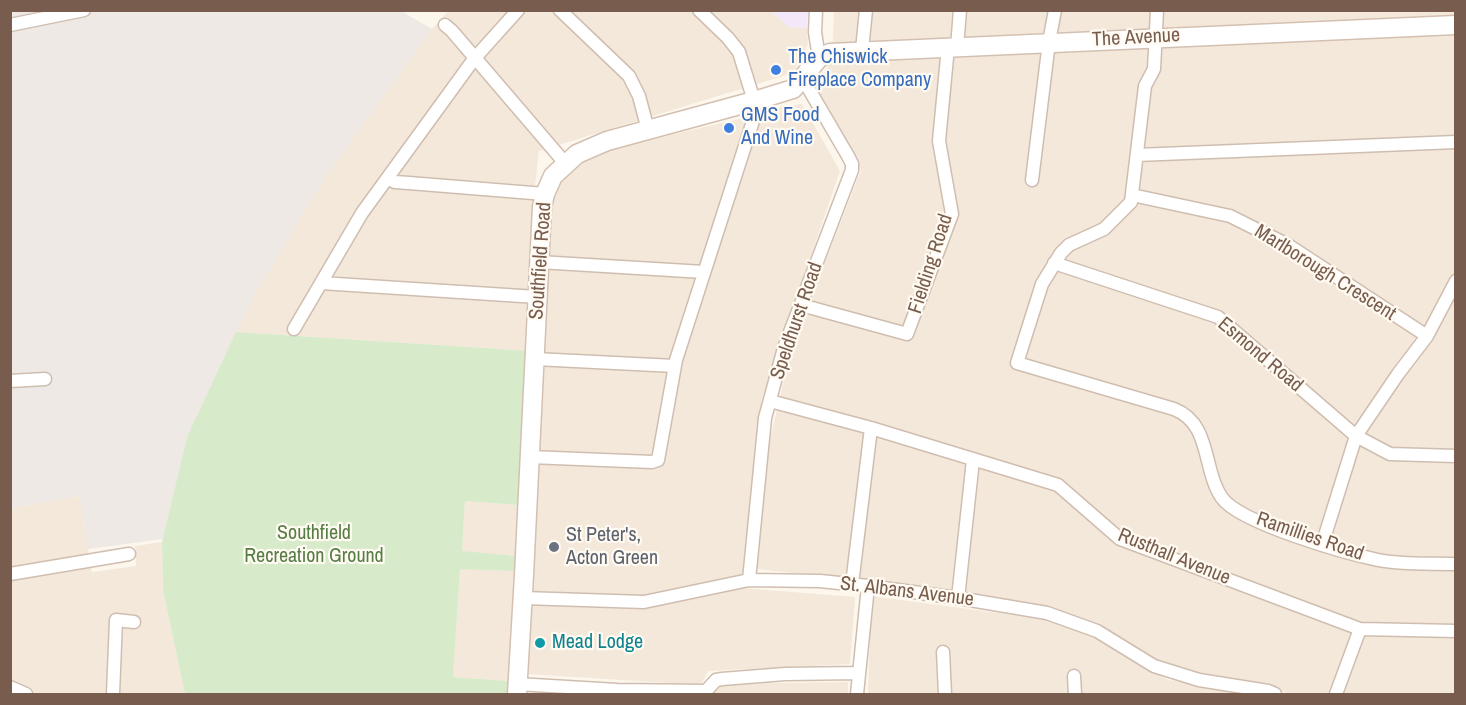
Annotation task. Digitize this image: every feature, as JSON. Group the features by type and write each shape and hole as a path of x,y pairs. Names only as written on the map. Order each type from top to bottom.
{"main road":[{"name":"The Avenue","path":"819,58 830,53 862,50 1455,25"},
{"name":"Southfield Road","path":"517,689 540,222 545,194 553,176 577,154 588,148 752,102 793,88 819,58"}],"street":[{"path":"10,25 84,10"},
{"path":"294,329 362,213 474,59 518,10"},
{"path":"560,10 629,76 639,96 648,130"},
{"path":"530,457 652,462 658,460 675,366 753,121 752,102 739,52 699,10"},
{"path":"816,10 815,32 819,58"},
{"path":"862,50 866,10"},
{"name":"Fielding Road","path":"801,305 908,334 952,214 939,141 960,10"},
{"path":"1032,180 1055,10"},
{"path":"1054,263 1069,245 1104,229 1131,202 1145,86 1154,69 1157,10"},
{"path":"445,25 565,164"},
{"name":"Speldhurst Road","path":"749,580 762,441 770,401 784,348 852,170 852,164 803,78"},
{"path":"1137,155 1455,142"},
{"path":"388,179 395,182 545,194"},
{"name":"Marlborough Crescent","path":"1132,195 1230,216 1288,245 1427,336"},
{"path":"539,262 704,272"},
{"name":"Ramillies Road","path":"1054,263 1042,284 1017,363 1183,412 1196,426 1215,484 1226,502 1231,507 1265,523 1322,545 1380,560 1455,564"},
{"name":"Esmond Road","path":"1054,263 1218,317 1356,436 1390,454 1455,456"},
{"path":"1322,545 1356,436 1427,336 1455,281"},
{"path":"321,283 537,297"},
{"path":"535,359 675,366"},
{"path":"10,381 45,379"},
{"name":"Rusthall Avenue","path":"770,401 871,428 1058,485 1120,539 1360,629 1455,631"},
{"path":"852,584 871,428"},
{"path":"958,598 973,460"},
{"path":"10,574 129,554"},
{"name":"St. Albans Avenue","path":"523,598 644,602 749,580 791,580 868,586 1047,613 1097,631 1154,666 1199,680 1275,694"},
{"path":"857,694 868,586"},
{"path":"113,694 116,620 134,622"},
{"path":"1336,694 1360,629"},
{"path":"943,652 945,694"},
{"path":"517,689 706,693 716,680 722,679 785,674 858,673"},
{"path":"1074,676 1075,694"},
{"path":"10,687 26,694"}],"shaded area":[{"path":"399,10 432,29 326,176 254,296 187,437 163,539 88,549 79,496 11,508 11,11"},
{"path":"448,11 771,11 789,27 807,28 808,44 793,73 539,151 533,202 530,351 236,332 254,296 326,176 432,29"},
{"path":"771,11 808,11 807,28 789,27"},
{"path":"834,11 1455,11 1455,562 1401,561 1320,543 1252,520 1320,546 1401,564 1455,566 1455,694 1289,694 1268,685 1192,674 1144,656 1099,626 1046,606 895,584 756,569 767,453 791,350 861,170 815,87 832,61"},
{"path":"802,104 840,171 762,398 742,588 855,597 850,664 708,671 701,685 527,674 552,206 556,182 580,156 739,119 776,108"},
{"path":"79,496 92,572 136,566 135,546 162,542 163,590 185,694 11,694 11,508"},
{"path":"465,501 518,505 516,556 462,552"},
{"path":"460,568 515,571 509,681 453,677"},
{"path":"871,596 1058,621 1106,642 1168,680 1267,694 868,694"},
{"path":"848,682 848,694 694,694 716,684"}],"green space":[{"name":"Southfield Recreation Ground","path":"236,332 530,351 518,505 465,501 462,551 516,556 515,571 460,569 453,677 509,681 508,694 185,694 163,590 162,542 187,437"}],"place":[{"name":"The Chiswick Fireplace Company","path":"776,70"},
{"name":"GMS Food And Wine","path":"729,128"},
{"name":"St Peter's, Acton Green","path":"554,547"},
{"name":"Mead Lodge","path":"540,643"}]}
